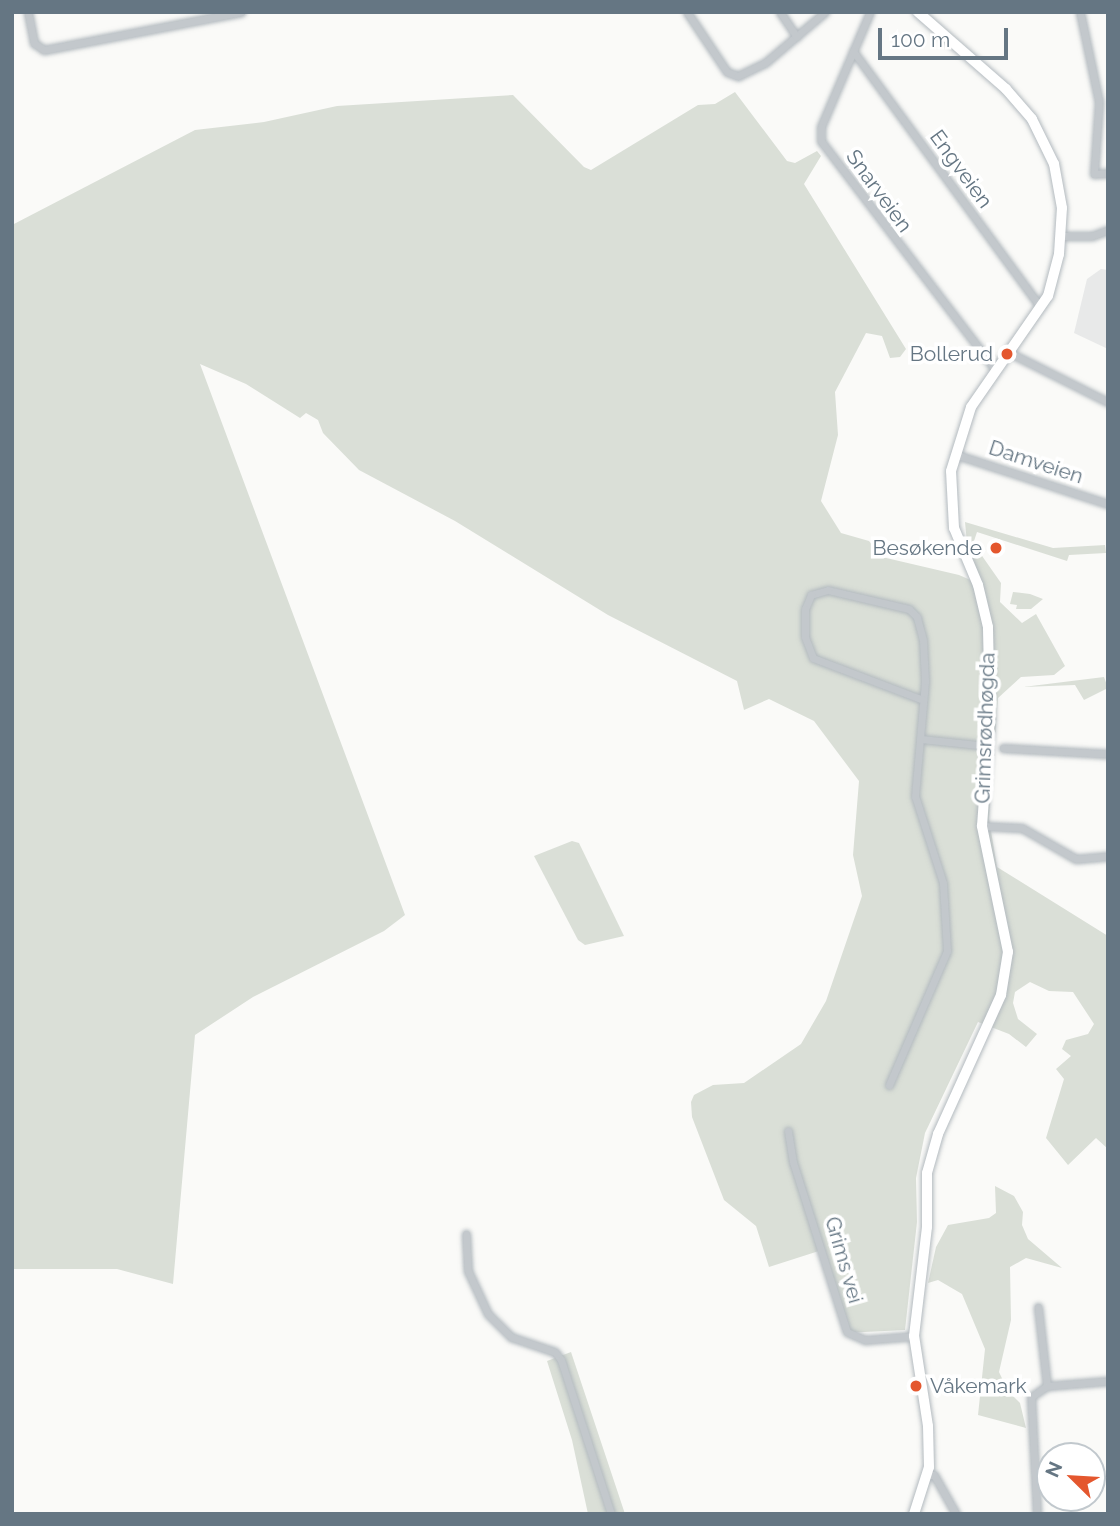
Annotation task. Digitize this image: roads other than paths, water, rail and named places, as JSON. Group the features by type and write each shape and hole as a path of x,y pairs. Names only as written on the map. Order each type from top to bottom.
{"main road":[{"name":"Grimsrødhøgda","path":"914,1514 928,1475 928,1426 914,1336 932,1150 1005,980 1005,922 982,826 988,746 988,627 978,585 954,528 950,501 954,454 971,407 1041,308 1055,277 1062,236 1054,164 1032,119 1006,89 918,12"}],"street":[{"path":"28,12 34,43 44,50 241,12"},
{"path":"687,12 731,74 758,68 825,12"},
{"path":"780,12 797,37"},
{"name":"Snarveien","path":"870,12 821,127 821,141 996,371"},
{"path":"1080,12 1103,103 1094,174 1108,173"},
{"name":"Engveien","path":"853,51 1041,308"},
{"path":"1062,236 1092,236 1108,230"},
{"path":"1010,353 1108,402"},
{"name":"Damveien","path":"954,454 1108,504"},
{"path":"889,1085 947,951 943,883 915,800 921,739 923,700 925,659 914,612 828,590 811,595 805,609 805,637 813,658 923,700"},
{"path":"921,739 988,746"},
{"path":"1003,748 1108,754"},
{"path":"982,826 1022,828 1076,859 1108,856"},
{"name":"Grims vei","path":"789,1131 793,1162 847,1332 865,1340 914,1336"},
{"path":"466,1234 468,1271 488,1314 511,1337 555,1352 561,1360 611,1514"},
{"path":"1038,1307 1047,1386"},
{"path":"1037,1514 1028,1407 1034,1393 1047,1386 1108,1381"},
{"path":"928,1475 933,1475 956,1514"}],"place":[{"name":"Bollerud","path":"1007,354"},
{"name":"Besøkende","path":"996,548"},
{"name":"Våkemark","path":"916,1386"}]}
